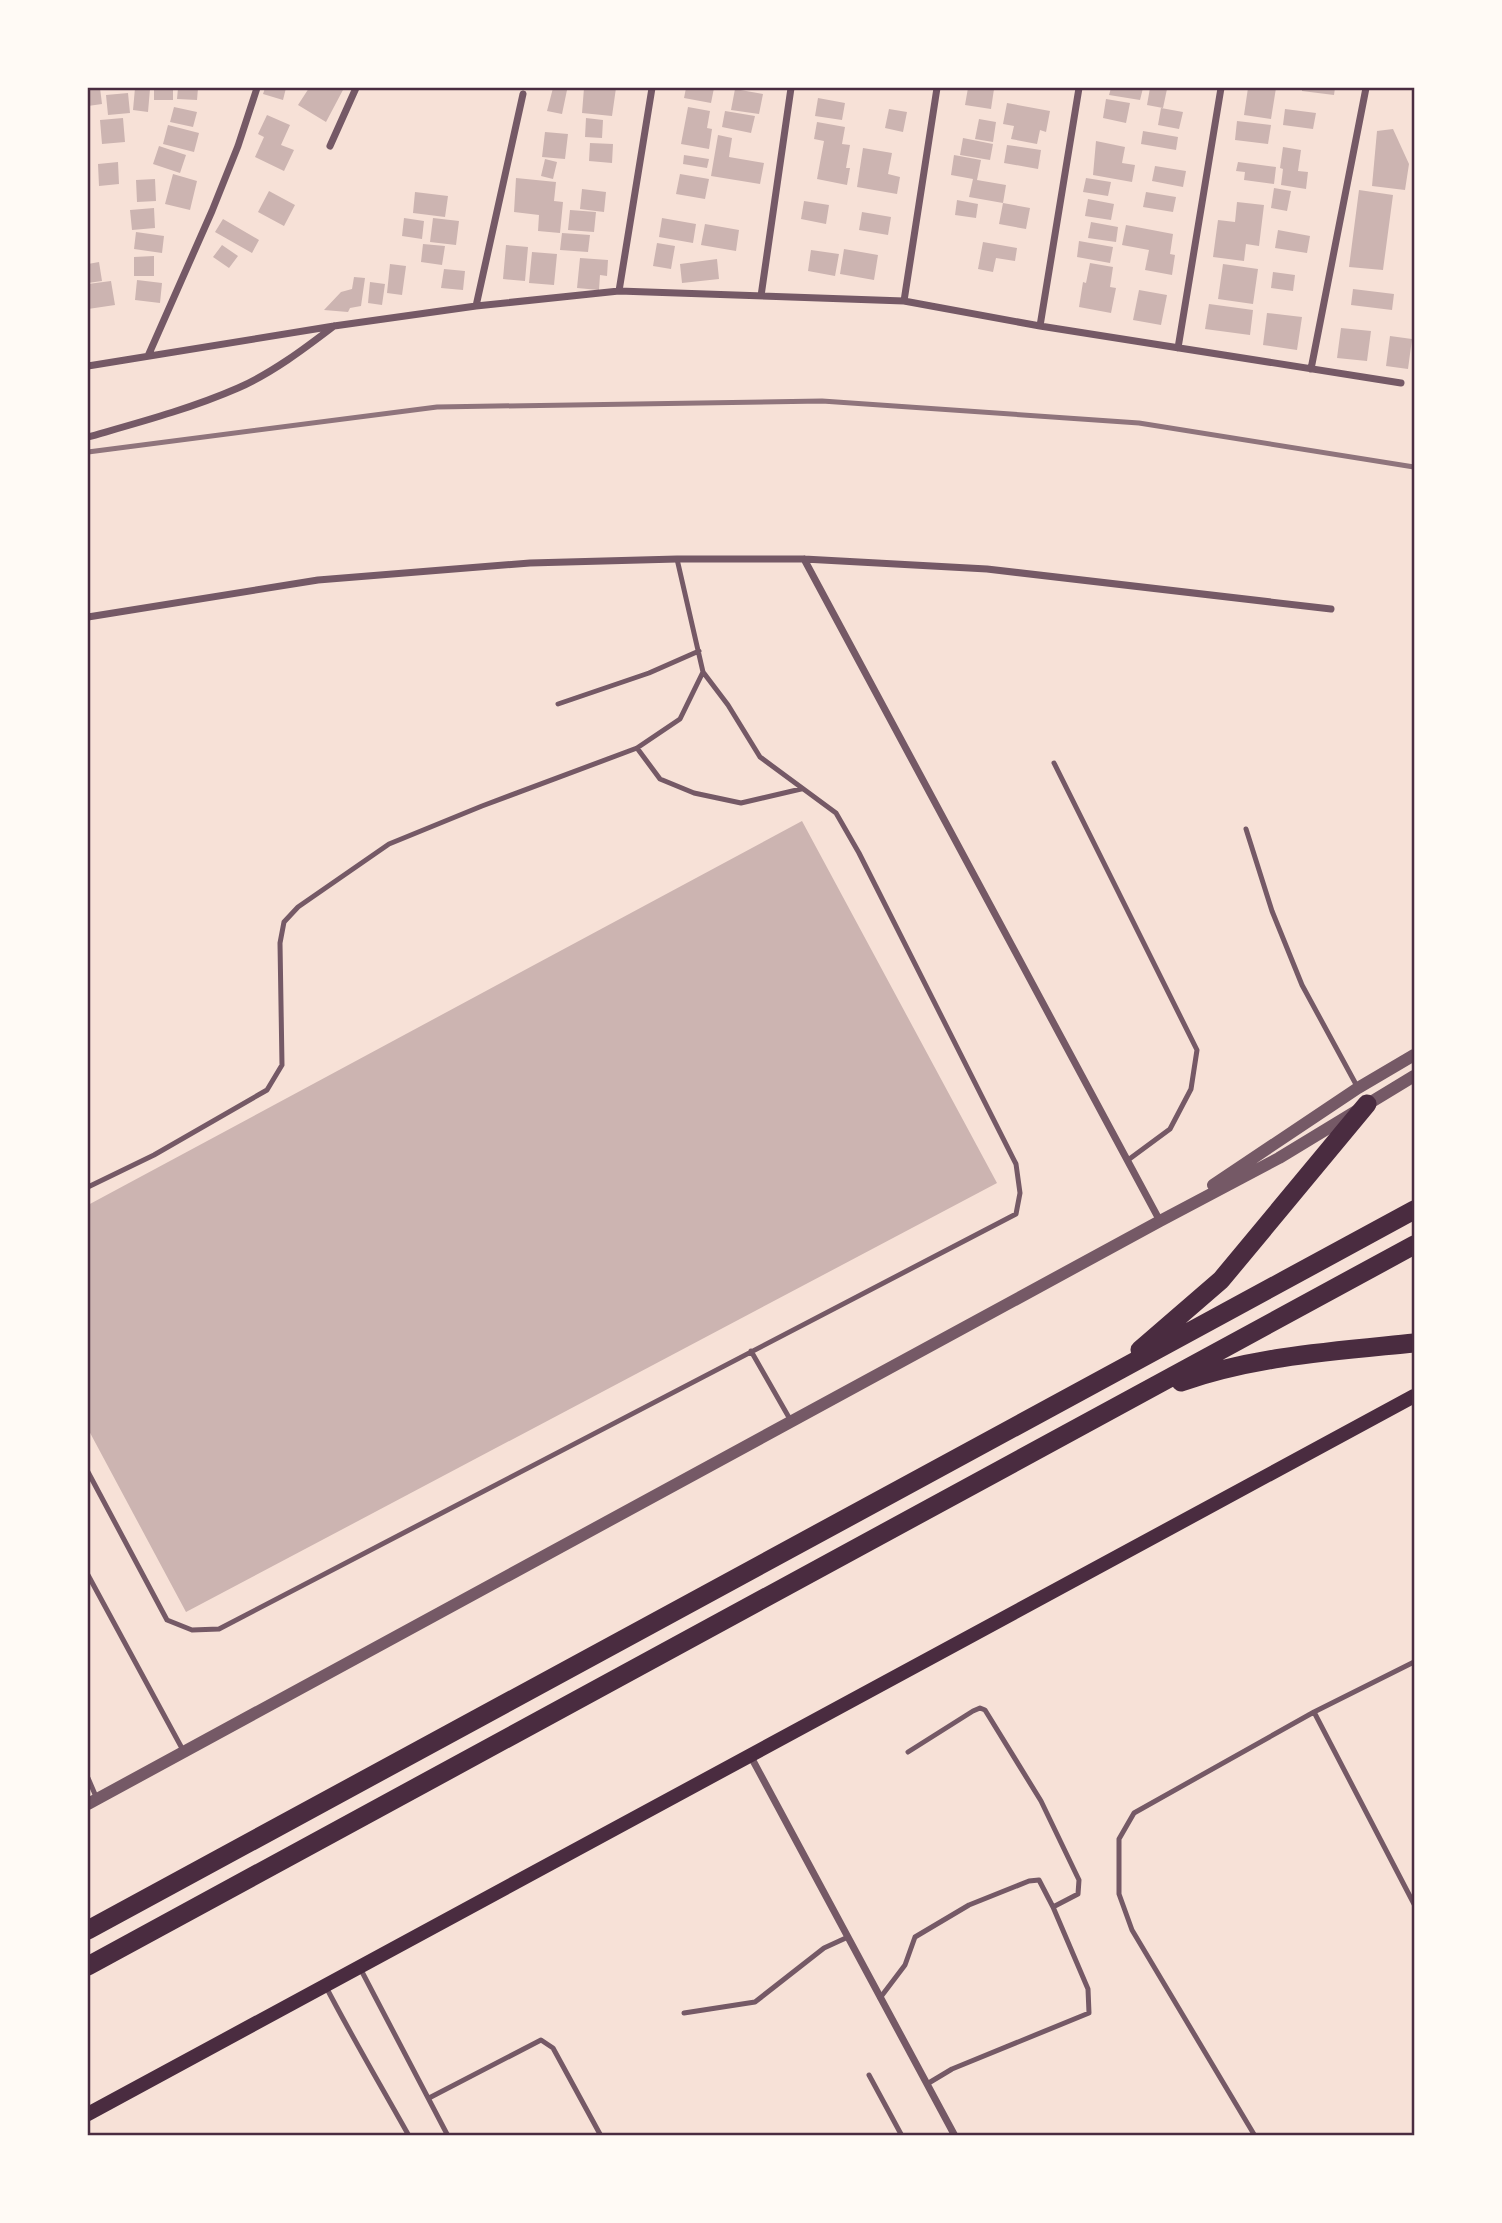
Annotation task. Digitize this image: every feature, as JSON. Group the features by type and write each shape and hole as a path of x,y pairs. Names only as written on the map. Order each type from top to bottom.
{"highway":[{"path":"1112,1374 1221,1280 1363,1096"},
{"path":"88,1930 1415,1210"},
{"path":"88,1966 1415,1245"},
{"path":"1130,1399 1218,1369 1301,1354 1415,1343"}],"main road":[{"path":"88,2114 1415,1395"}],"street":[{"path":"148,356 212,212 257,88"},
{"path":"330,146 356,88"},
{"path":"619,291 652,88"},
{"path":"761,296 791,88"},
{"path":"904,301 937,88"},
{"path":"1040,326 1079,88"},
{"path":"1178,348 1221,88"},
{"path":"1311,369 1366,88"},
{"path":"475,306 523,94"},
{"path":"88,366 475,306 619,291 904,301 1040,326 1401,383"},
{"path":"88,437 239,388 293,356 334,326"},
{"path":"88,617 207,596 356,576 530,563 677,559 804,559 987,569 1331,609"},
{"path":"804,559 1160,1220"},
{"path":"92,1801 1160,1220 1279,1158 1415,1055"},
{"path":"1363,1096 1415,1076"},
{"path":"750,1755 955,2136"}],"lane":[{"path":"88,1472 167,1620 192,1630 219,1629 1016,1214 1020,1193 1016,1164 859,853 836,813 760,757 728,705 703,672 677,559"},
{"path":"558,704 649,673 699,651"},
{"path":"88,1186 154,1155 267,1090 282,1065 280,943 284,922 298,907 389,844 637,748 680,719 703,672"},
{"path":"637,748 660,779 694,793 741,803 801,789"},
{"path":"1054,762 1197,1050 1191,1089 1170,1129 1128,1160"},
{"path":"1246,829 1272,911 1302,985 1363,1096"},
{"path":"751,1350 791,1421"},
{"path":"88,1575 184,1752"},
{"path":"1255,2136 1132,1930 1119,1894 1119,1839 1134,1813 1314,1712 1415,1662"},
{"path":"908,1752 973,1711 980,1708 985,1710 1041,1801 1079,1880 1078,1894 1053,1907"},
{"path":"1314,1712 1415,1904"},
{"path":"88,1777 92,1801"},
{"path":"880,1998 905,1965 915,1937 969,1905 1029,1881 1039,1880 1088,1989 1089,2013 952,2069 927,2084"},
{"path":"684,2013 755,2002 824,1948 848,1937"},
{"path":"359,1967 402,2044 448,2136"},
{"path":"325,1985 409,2136"},
{"path":"429,2098 541,2040 553,2049 601,2136"},
{"path":"869,2075 902,2136"}],"building":[{"path":"88,88 100,88 102,104 88,106"},
{"path":"135,88 150,89 148,112 133,110"},
{"path":"154,88 173,88 173,100 154,100"},
{"path":"178,88 198,88 197,100 177,99"},
{"path":"265,88 286,88 283,100 263,94"},
{"path":"309,88 344,88 326,122 298,105"},
{"path":"553,88 567,90 562,114 547,111"},
{"path":"584,88 616,88 612,116 582,113"},
{"path":"686,88 714,88 711,103 684,98"},
{"path":"968,88 994,89 991,109 965,105"},
{"path":"1111,88 1143,88 1140,100 1109,95"},
{"path":"1150,88 1167,89 1163,108 1147,105"},
{"path":"1248,88 1276,88 1271,119 1244,115"},
{"path":"1302,88 1335,88 1334,95 1302,91"},
{"path":"735,89 763,94 759,114 731,110"},
{"path":"128,93 130,113 108,115 106,95"},
{"path":"818,98 845,103 842,120 815,116"},
{"path":"1106,99 1130,103 1126,123 1103,118"},
{"path":"1007,103 1050,111 1046,132 1040,130 1037,144 1011,139 1014,126 1003,124"},
{"path":"174,107 197,112 193,127 170,122"},
{"path":"688,107 710,111 707,128 712,129 709,149 681,144"},
{"path":"1161,108 1183,112 1179,129 1158,125"},
{"path":"889,109 907,112 903,132 885,128"},
{"path":"1285,109 1316,113 1313,129 1283,125"},
{"path":"725,111 755,116 751,133 722,127"},
{"path":"267,115 290,125 281,145 294,150 284,171 255,157 264,137 258,134"},
{"path":"123,118 125,142 102,144 100,120"},
{"path":"586,118 603,120 602,138 585,137"},
{"path":"979,119 996,122 993,142 975,139"},
{"path":"1237,121 1271,125 1268,144 1235,140"},
{"path":"817,122 845,127 842,144 850,145 846,168 850,168 847,185 817,179 824,141 814,139"},
{"path":"168,125 199,133 194,152 163,144"},
{"path":"1393,129 1409,164 1405,190 1372,186 1377,131"},
{"path":"1143,131 1178,137 1176,150 1141,144"},
{"path":"545,132 568,134 565,159 542,157"},
{"path":"718,135 732,138 729,157 764,163 760,184 711,176"},
{"path":"963,138 993,144 990,160 960,155"},
{"path":"1096,141 1125,147 1122,163 1135,165 1132,182 1093,175"},
{"path":"590,143 613,144 612,163 589,161"},
{"path":"1007,145 1041,150 1038,169 1004,163"},
{"path":"159,146 186,155 180,173 153,164"},
{"path":"1283,147 1301,150 1298,171 1308,172 1306,189 1281,185"},
{"path":"863,148 892,153 888,174 900,177 897,194 857,187"},
{"path":"684,155 709,159 707,168 683,164"},
{"path":"954,155 981,160 977,180 1006,185 1003,203 969,197 973,179 951,175"},
{"path":"545,159 557,162 553,179 541,176"},
{"path":"118,162 119,184 99,186 98,164"},
{"path":"1238,162 1276,167 1274,184 1244,180 1245,172 1236,171"},
{"path":"1155,166 1186,171 1183,187 1152,181"},
{"path":"173,174 197,181 190,210 165,204"},
{"path":"680,174 709,179 705,199 676,194"},
{"path":"516,178 556,182 554,201 563,202 560,233 538,231 539,215 514,212"},
{"path":"1086,178 1111,182 1108,196 1083,192"},
{"path":"155,179 156,201 137,202 136,180"},
{"path":"1274,188 1291,191 1287,211 1271,208"},
{"path":"582,189 606,192 604,212 580,209"},
{"path":"1359,190 1393,195 1383,270 1349,267"},
{"path":"269,191 295,205 284,226 258,212"},
{"path":"415,192 448,196 445,217 413,213"},
{"path":"1146,192 1176,197 1173,212 1143,207"},
{"path":"1088,199 1114,204 1111,220 1085,216"},
{"path":"957,200 978,204 976,218 955,215"},
{"path":"804,201 829,205 826,224 801,219"},
{"path":"1237,202 1264,205 1259,246 1246,244 1244,261 1213,257 1218,220 1235,222"},
{"path":"1003,203 1030,208 1026,229 999,224"},
{"path":"154,208 155,228 132,230 130,210"},
{"path":"570,210 596,212 594,232 568,230"},
{"path":"862,212 891,217 888,235 859,230"},
{"path":"404,218 424,221 422,239 402,236"},
{"path":"433,218 459,221 456,245 430,242"},
{"path":"662,218 696,224 693,243 659,237"},
{"path":"223,219 259,240 252,253 215,232"},
{"path":"1091,222 1118,227 1116,242 1088,238"},
{"path":"705,224 739,230 736,251 701,245"},
{"path":"1126,225 1173,234 1170,254 1175,255 1172,275 1145,270 1149,250 1122,245"},
{"path":"1278,230 1310,236 1307,253 1275,248"},
{"path":"136,232 164,236 162,253 134,249"},
{"path":"562,233 590,235 588,252 560,250"},
{"path":"1079,241 1113,247 1110,263 1077,257"},
{"path":"983,242 1017,248 1015,261 996,258 993,272 978,269"},
{"path":"657,243 675,246 671,269 653,266"},
{"path":"423,244 445,246 442,265 421,262"},
{"path":"222,245 238,256 229,268 213,257"},
{"path":"506,245 528,247 525,281 503,279"},
{"path":"844,249 878,255 874,280 840,274"},
{"path":"811,250 839,254 835,276 808,271"},
{"path":"532,252 557,254 554,285 529,283"},
{"path":"154,256 154,276 134,276 134,257"},
{"path":"580,258 608,260 607,276 600,275 599,290 577,288"},
{"path":"717,259 719,279 682,283 680,264"},
{"path":"99,262 102,281 88,283 88,264"},
{"path":"1090,263 1113,267 1110,287 1116,288 1111,313 1079,307 1083,282 1086,283"},
{"path":"390,264 406,266 402,295 387,293"},
{"path":"1223,264 1258,269 1253,304 1218,299"},
{"path":"444,269 465,271 463,290 441,288"},
{"path":"1273,272 1295,275 1293,291 1271,288"},
{"path":"354,277 365,278 361,306 350,308 348,312 324,310 341,292 352,289"},
{"path":"137,280 162,283 160,303 135,300"},
{"path":"111,281 115,305 88,309 88,284"},
{"path":"370,282 385,284 382,305 368,303"},
{"path":"1353,289 1394,294 1392,310 1351,305"},
{"path":"1139,290 1167,295 1161,325 1133,320"},
{"path":"1209,304 1253,310 1250,335 1205,329"},
{"path":"1267,313 1302,317 1297,350 1263,345"},
{"path":"1341,328 1371,331 1367,361 1337,358"},
{"path":"1390,336 1412,339 1408,369 1386,366"},
{"path":"802,821 997,1183 186,1612 88,1429 88,1205"}],"railway":[{"path":"88,452 437,407 822,401 1139,423 1414,467"}]}
